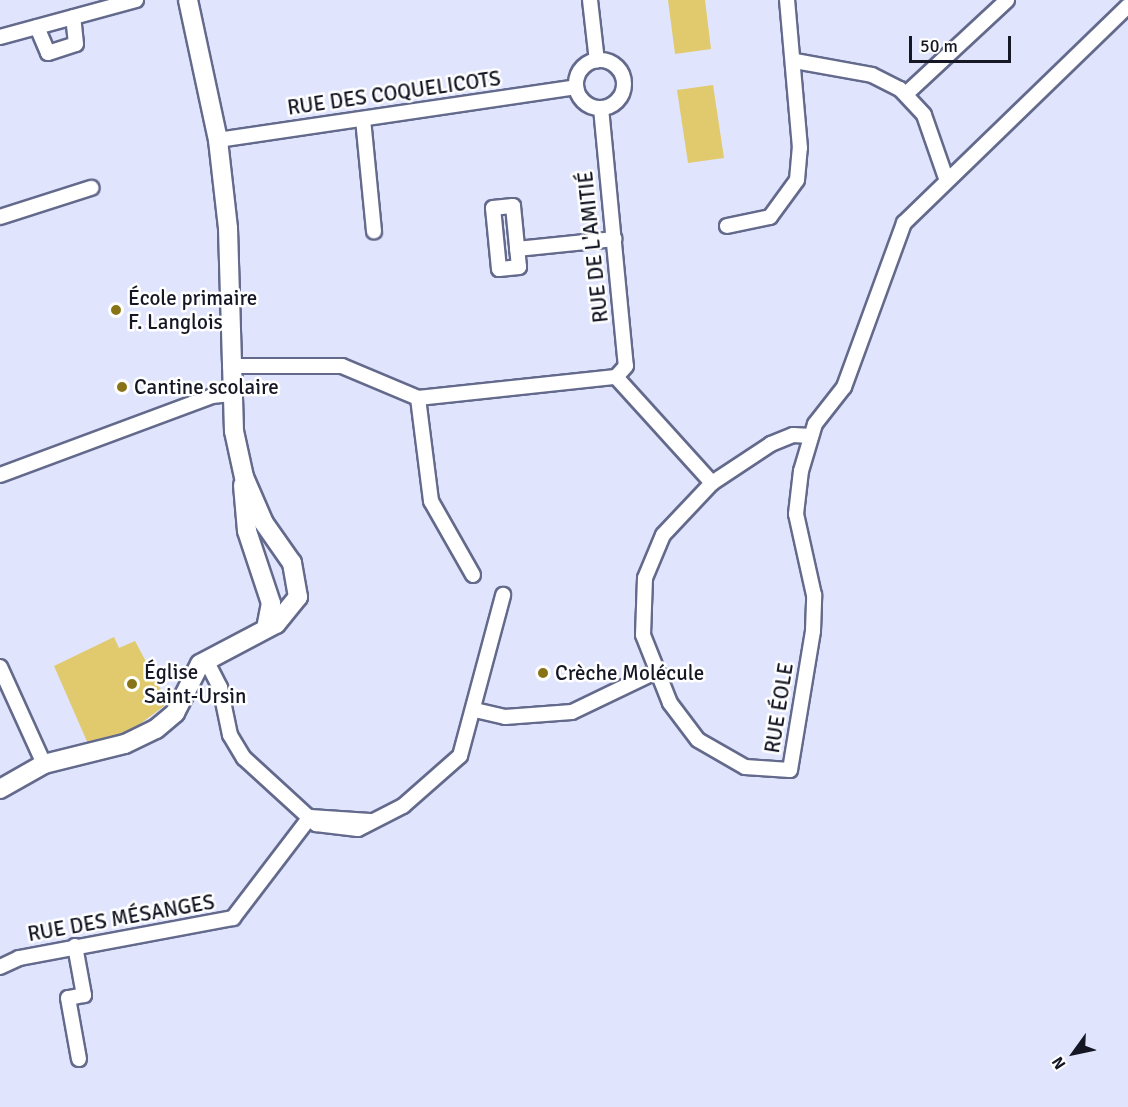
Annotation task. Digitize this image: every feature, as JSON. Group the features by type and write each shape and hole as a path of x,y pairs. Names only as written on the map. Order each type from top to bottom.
{"street":[{"path":"0,37 136,0"},
{"path":"188,0 218,140 228,228 231,394 244,477 247,531 271,603 266,628"},
{"path":"590,0 597,61"},
{"path":"727,226 770,217 794,188 800,160 795,61 788,0"},
{"path":"906,94 1007,0"},
{"path":"795,61 872,75 906,94 929,124 946,177 1128,6"},
{"path":"37,27 48,53 76,45 73,17"},
{"path":"597,61 618,69 624,82 615,103 601,108 584,102 576,87 581,70 597,61"},
{"name":"RUE DES COQUELICOTS","path":"218,140 576,87"},
{"name":"RUE DE L'AMITIÉ","path":"601,108 626,366 616,376"},
{"path":"363,119 374,231"},
{"name":"RUE ÉOLE","path":"811,436 793,435 771,444 712,483 675,519 650,562 640,613 655,672 683,724 714,753 745,767 790,770 813,630 814,595 796,514 811,436 844,387 904,222 946,177"},
{"path":"0,217 91,188"},
{"path":"517,249 614,239"},
{"path":"230,366 342,366 418,398 616,376 712,483"},
{"path":"0,475 212,396 231,394"},
{"path":"418,398 431,501 473,575"},
{"path":"0,789 45,764 125,744 162,725 175,713 191,676 206,660 266,628 295,605 297,575 244,477"},
{"path":"206,660 239,752 310,817 375,823 455,762 475,710 503,595"},
{"path":"271,603 295,605"},
{"path":"0,667 45,764"},
{"path":"475,710 505,717 572,712 655,672"},
{"name":"RUE DES MÉSANGES","path":"0,967 75,946 233,918 310,817"},
{"path":"75,946 84,995 68,998 79,1059"}],"shaded area":[{"path":"668,0 705,0 711,49 675,54"},
{"path":"713,85 724,158 688,163 677,90"},
{"path":"114,637 119,648 135,641 168,703 128,733 89,746 54,666"}],"place":[{"name":"École primaire F. Langlois","path":"116,310"},
{"name":"Cantine scolaire","path":"122,387"},
{"name":"Crèche Molécule","path":"543,673"},
{"name":"Église Saint-Ursin","path":"132,684"}]}
